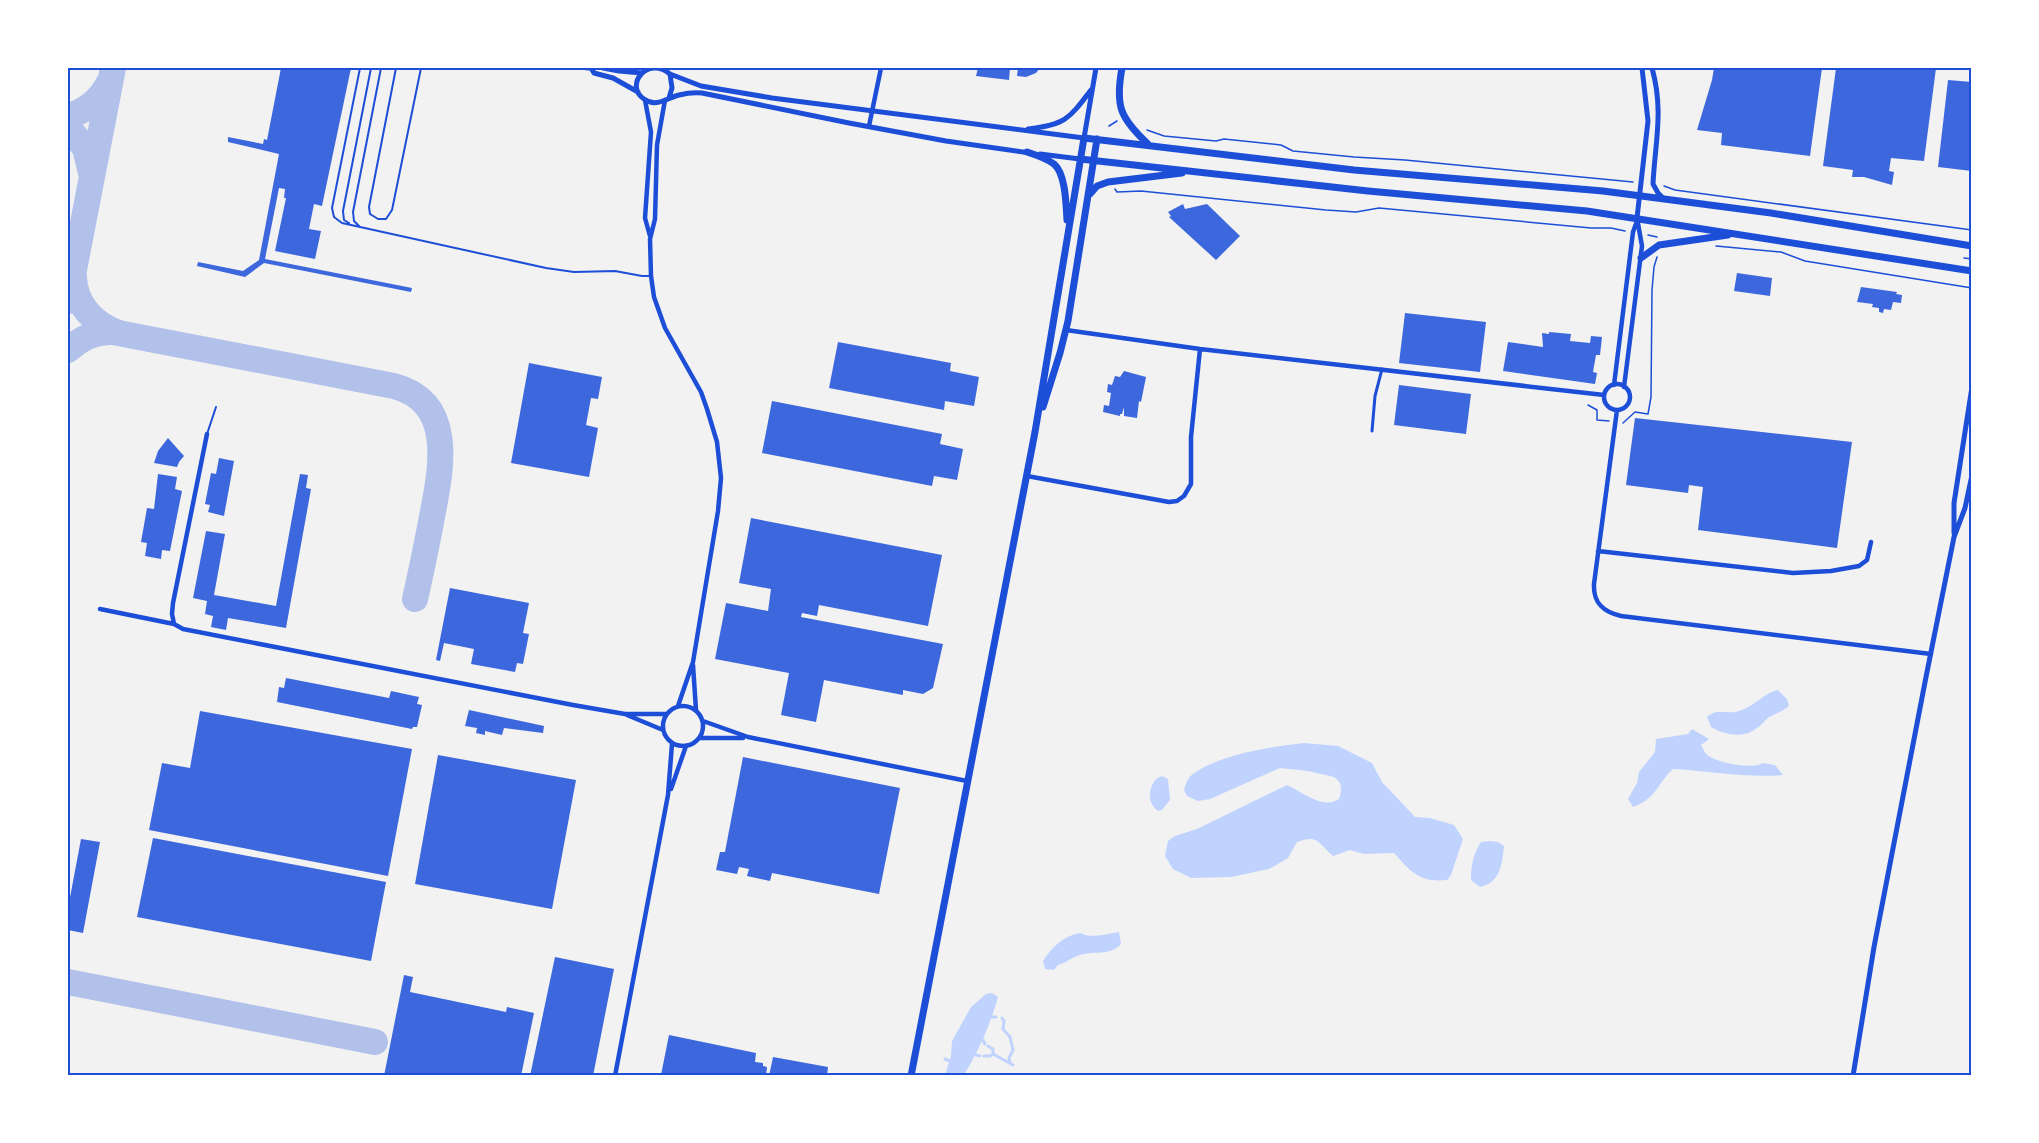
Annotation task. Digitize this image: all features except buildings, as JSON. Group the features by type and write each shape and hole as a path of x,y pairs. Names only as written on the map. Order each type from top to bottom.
{"main road":[{"path":"1122,68 1118,88 1120,108 1127,123 1149,145"},
{"path":"911,1076 1027,476 1084,138 1343,169 1545,184 1771,213 1971,246"},
{"path":"1035,432 1065,330 1097,139"},
{"path":"1027,152 1048,160 1059,169 1066,201 1068,232"},
{"path":"1080,159 1637,218 1971,271"},
{"path":"1088,199 1094,189 1108,182 1193,172"},
{"path":"1641,258 1660,249 1737,234"}],"street":[{"path":"590,68 594,73 613,78 638,92 645,100 651,132 645,218 650,239 654,297 665,327 692,375 707,410 717,442 720,469 718,511 693,662 678,706"},
{"path":"603,68 620,71 652,68 667,71 701,86 745,94 1084,138 1096,68"},
{"path":"869,126 881,68"},
{"path":"1614,385 1648,121 1644,80 1640,68"},
{"path":"1653,68 1660,120 1653,184 1658,193 1667,200"},
{"path":"638,92 638,82 645,70"},
{"path":"650,239 655,219 658,138 667,99 672,88 667,71"},
{"path":"1018,130 1062,122 1071,115 1092,89"},
{"path":"645,100 656,103 694,92 702,93 946,141 1080,159"},
{"path":"1624,387 1641,258 1642,234 1637,218"},
{"path":"1065,330 1604,395"},
{"path":"1027,476 1169,502 1177,501 1185,496 1191,484 1191,437 1200,348"},
{"path":"1372,431 1375,396 1382,369"},
{"path":"1614,385 1624,387 1629,392 1630,399 1626,406 1617,410 1607,406 1604,395 1608,388 1614,385"},
{"path":"1954,537 1954,503 1971,387"},
{"path":"1617,410 1594,595 1602,608 1610,613 1931,654"},
{"path":"174,624 173,603 207,434"},
{"path":"1853,1076 1874,947 1931,654 1954,537 1965,508 1971,475"},
{"path":"1598,551 1793,573 1859,567 1867,560 1871,542"},
{"path":"100,609 174,624 183,629 625,714 667,714"},
{"path":"693,662 696,710 703,721 704,729 700,738"},
{"path":"663,730 664,718 678,706 686,705 696,710"},
{"path":"615,1076 668,795 672,744 663,730 625,714"},
{"path":"703,721 717,728 748,737 967,781"},
{"path":"672,744 686,746 700,738 748,737"},
{"path":"668,795 686,746"}],"lane":[{"path":"360,68 332,212 339,221 546,268 574,272 615,271 651,276"},
{"path":"354,226 344,220 343,211 371,68"},
{"path":"365,228 354,221 353,212 381,68"},
{"path":"396,68 369,207 370,214 378,219 386,219 392,210 421,68"},
{"path":"207,434 216,407"}],"path":[{"path":"1109,126 1121,119"},
{"path":"1141,128 1164,136 1281,145 1293,151 1637,182"},
{"path":"1108,182 1117,192 1141,191 1356,212 1379,208 1611,228 1633,232"},
{"path":"1664,186 1675,190 1971,230"},
{"path":"1642,234 1657,236 1660,249 1655,262 1652,290 1649,405"},
{"path":"1707,246 1781,252 1805,261 1971,288"},
{"path":"1964,258 1971,259"}],"water":[{"path":"1778,690 1787,699 1789,706 1768,718 1752,731 1734,735 1711,727 1707,717 1711,714 1739,711"},
{"path":"1692,729 1709,739 1701,745 1706,754 1711,757 1743,766 1763,763 1775,765 1783,775 1741,775 1673,769 1647,800 1633,807 1628,799 1637,783 1639,772 1655,752 1656,739 1688,734"},
{"path":"1304,743 1338,746 1372,763 1382,782 1415,817 1430,818 1454,825 1463,839 1451,875 1447,880 1430,880 1417,875 1394,853 1364,854 1350,850 1333,856 1314,839 1297,842 1288,858 1269,869 1231,877 1191,878 1173,869 1165,856 1168,841 1287,785 1319,801 1333,802 1339,799 1341,787 1334,777 1280,768 1210,799 1198,801 1187,796 1184,790 1191,776 1217,761 1246,752"},
{"path":"1162,776 1168,779 1170,800 1162,810 1158,811 1150,800 1150,791 1156,779"},
{"path":"1490,841 1504,846 1502,860 1499,872 1492,882 1480,887 1471,880 1471,869 1481,842"},
{"path":"1119,932 1121,944 1116,948 1107,952 1080,955 1058,965 1054,970 1045,969 1043,961 1046,956 1058,943 1068,937 1080,933 1094,936"},
{"path":"992,993 998,997 995,1007 984,1037 964,1075 955,1073 945,1075 951,1056 952,1041 971,1007 986,994"}],"waterway":[{"path":"1002,1018 1003,1029 1010,1037 1013,1050 1009,1058 1010,1063"},
{"path":"983,1040 985,1044"},
{"path":"988,1046 993,1049 993,1054"},
{"path":"984,1056 993,1054 1013,1065"},
{"path":"976,1055 980,1056"},
{"path":"945,1059 950,1061"}],"taxiway":[{"path":"68,301 113,68"},
{"path":"68,116 91,104 108,84"},
{"path":"68,127 85,148 91,173"},
{"path":"74,277 78,296 87,312 101,324 119,333"},
{"path":"68,350 89,336 113,332 394,386 414,395 428,408 436,424 440,442 435,503 415,599"},
{"path":"68,982 375,1042"}]}
